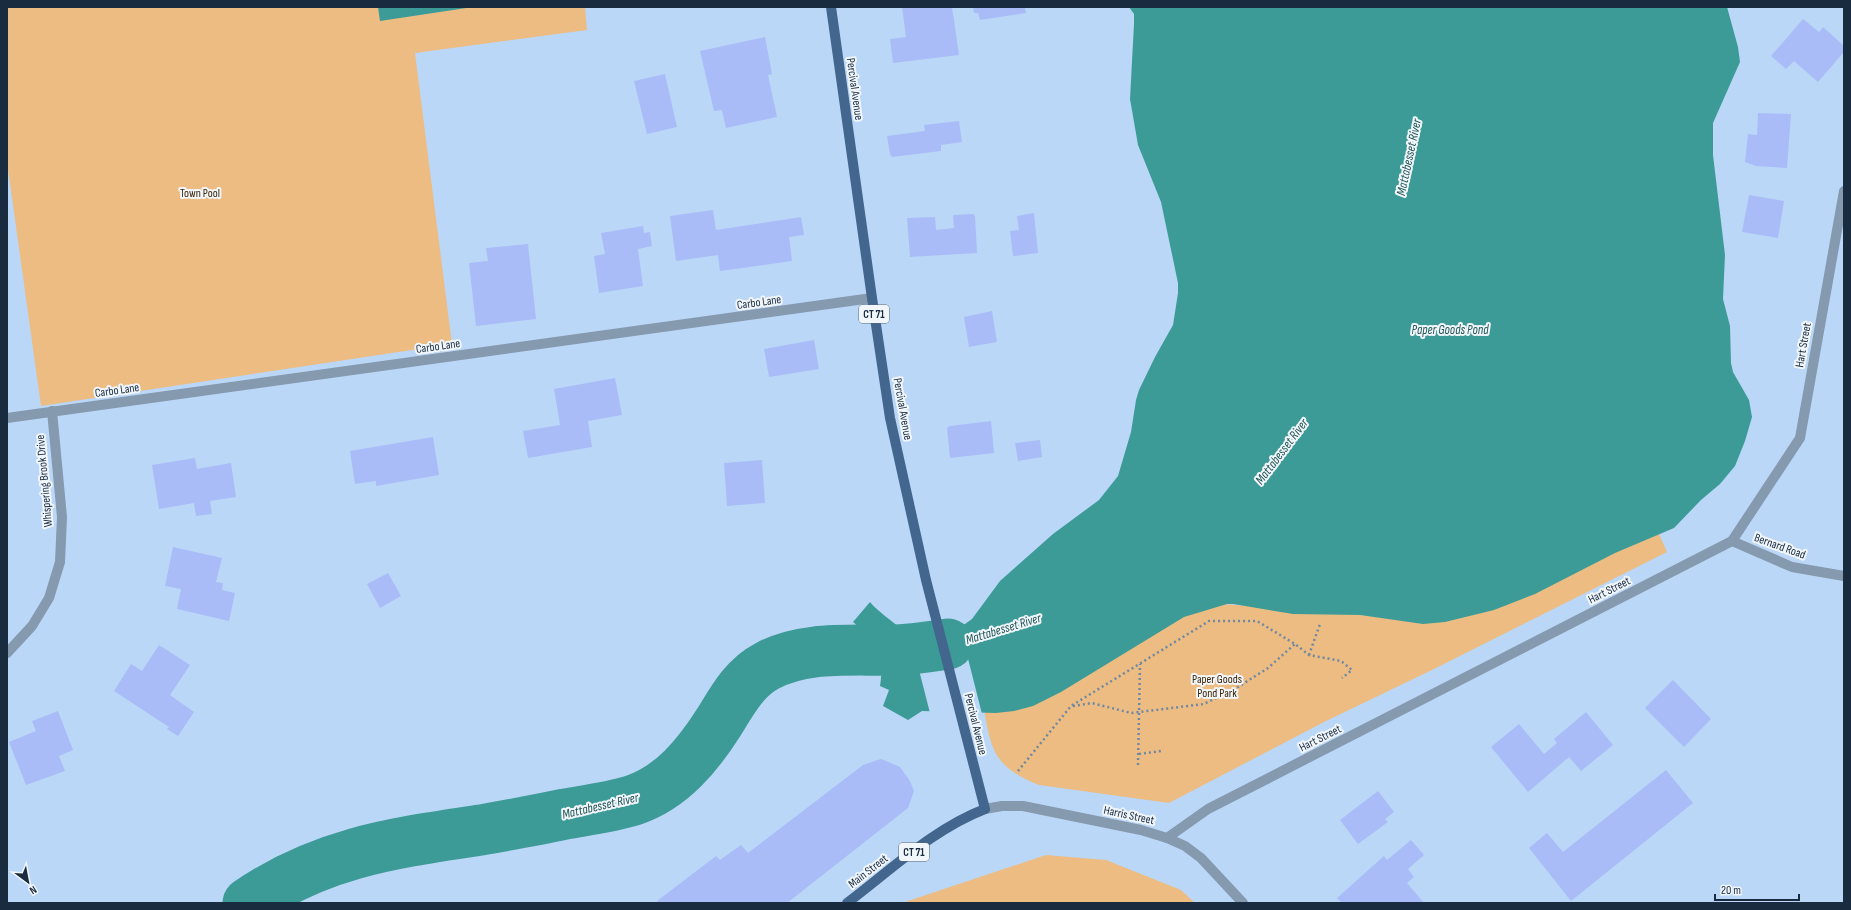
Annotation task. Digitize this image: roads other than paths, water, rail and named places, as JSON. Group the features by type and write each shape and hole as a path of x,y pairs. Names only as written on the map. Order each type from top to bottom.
{"main road":[{"name":"Percival Avenue","path":"831,7 872,298 898,458 936,617 985,809"},
{"name":"Main Street","path":"847,903 958,820 985,809"}],"street":[{"name":"Hart Street","path":"1167,838 1208,809 1732,541 1800,438 1844,191"},
{"name":"Carbo Lane","path":"7,418 472,355 872,298"},
{"name":"Whispering Brook Drive","path":"7,653 32,626 49,598 60,562 62,517 52,411"},
{"name":"Bernard Road","path":"1732,541 1792,567 1844,576"},
{"name":"Harris Street","path":"985,809 1002,806 1023,806 1141,830 1167,838 1185,846 1201,858 1243,903"}],"water":[{"path":"378,7 473,7 380,21"},
{"name":"Paper Goods Pond","path":"1129,7 1727,7 1738,47 1740,62 1713,123 1713,155 1725,255 1723,299 1730,326 1731,363 1733,372 1749,400 1752,417 1745,441 1735,466 1720,484 1701,500 1674,528 1615,553 1535,594 1494,610 1445,622 1423,624 1360,615 1293,614 1227,604 1184,617 1061,692 1033,706 1014,711 996,713 922,711 908,720 883,706 889,690 880,686 881,667 879,658 867,636 853,622 870,602 877,610 902,630 950,628 965,624 972,619 1000,581 1053,534 1099,500 1118,476 1131,432 1139,390 1173,325 1178,283 1161,202 1138,145 1130,99 1134,14"}],"waterway":[{"name":"Mattabesset River","path":"248,903 276,886 304,872 360,852 389,845 481,830 609,806 634,800 648,794 672,778 693,758 745,683 759,671 781,660 811,652 890,650 948,644"}],"park label":[{"name":"Town Pool","path":"200,193"},
{"name":"Paper Goods Pond Park","path":"1217,686"}]}
